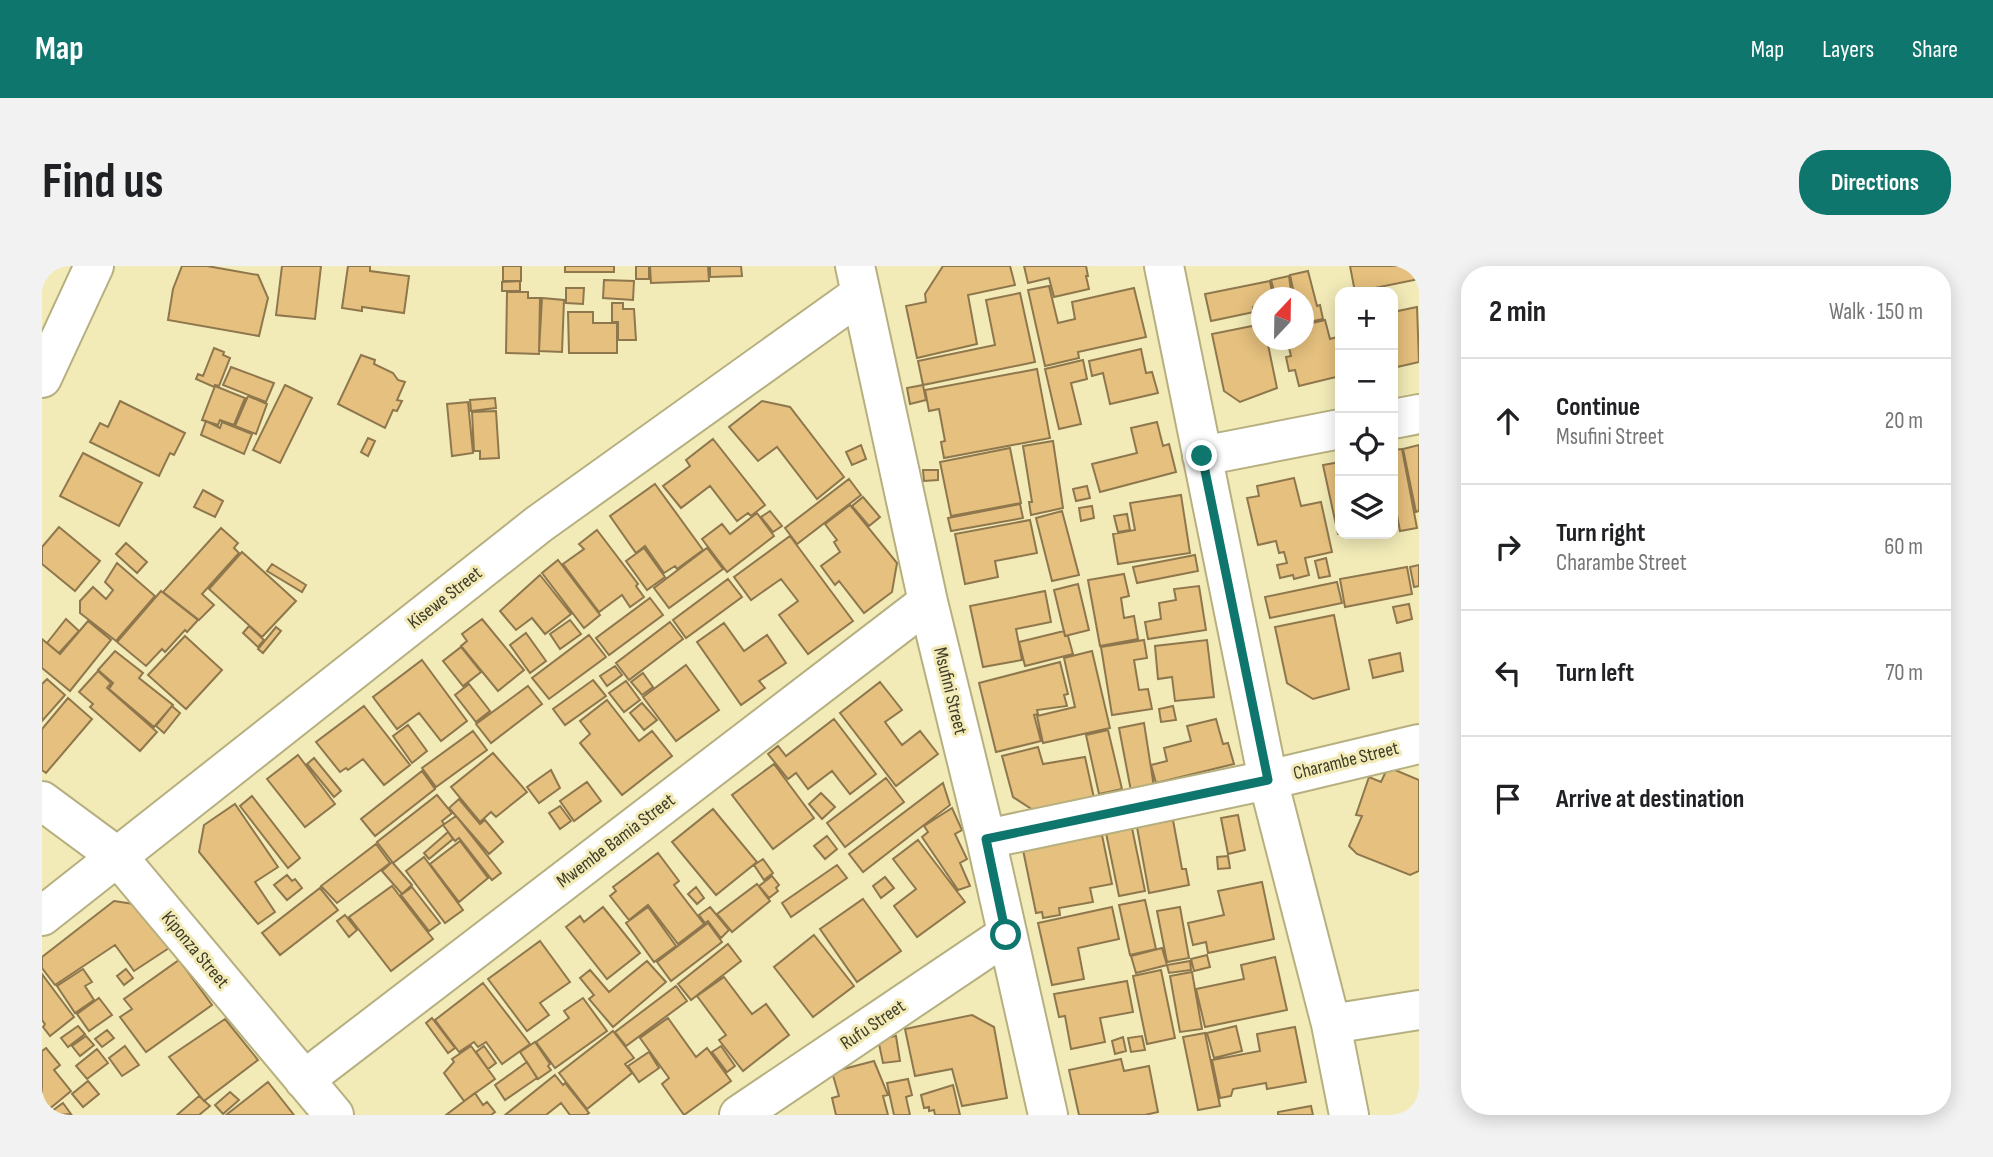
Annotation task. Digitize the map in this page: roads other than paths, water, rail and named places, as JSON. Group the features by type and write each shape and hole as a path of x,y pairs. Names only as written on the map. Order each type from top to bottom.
{"street":[{"path":"42,378 94,266"},
{"path":"1164,266 1268,780 1331,1024 1349,1115"},
{"name":"Msufini Street","path":"857,280 928,602 986,839 1048,1115"},
{"name":"Kisewe Street","path":"42,916 539,524 857,280"},
{"path":"1398,418 1419,414"},
{"path":"1202,456 1335,430"},
{"name":"Mwembe Bamia Street","path":"304,1080 928,602"},
{"name":"Charambe Street","path":"986,839 1268,780 1419,744"},
{"name":"Kiponza Street","path":"42,801 118,857 334,1115"},
{"name":"Rufu Street","path":"742,1114 1006,935"},
{"path":"1331,1024 1419,1010"}]}
